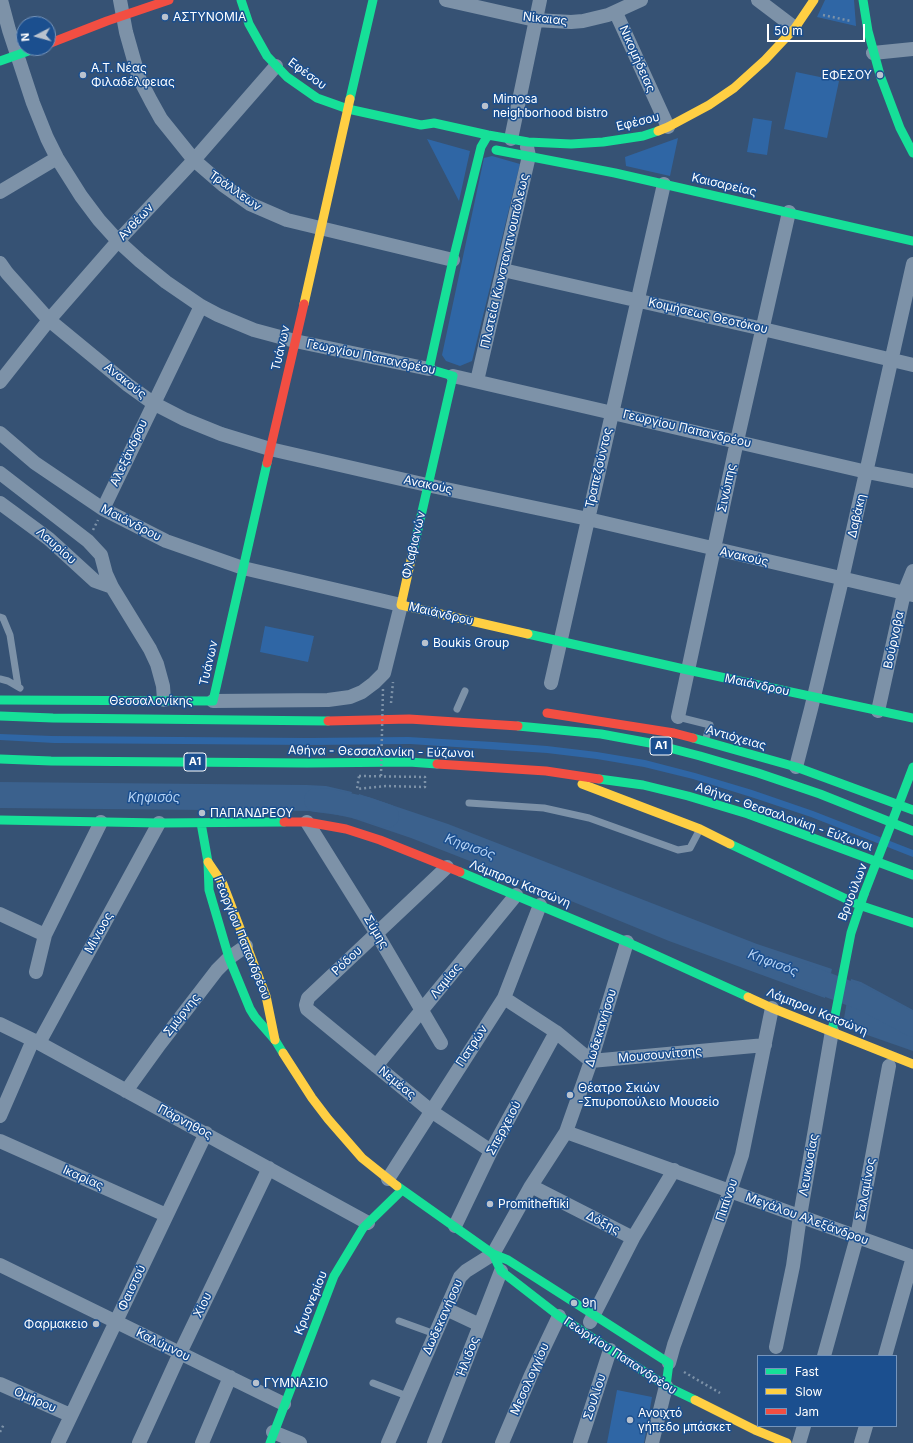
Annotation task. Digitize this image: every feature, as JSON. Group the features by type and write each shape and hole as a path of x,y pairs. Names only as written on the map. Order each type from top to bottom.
{"main road":[{"path":"56,41 169,0"},
{"name":"Εφέσου","path":"241,0 249,24 260,45 276,66 293,82 308,92 331,103 421,125 434,123 488,136 526,141 571,144 603,142 642,136 668,127 709,105 734,88 765,60 795,28 814,0"},
{"name":"Τυάνων","path":"213,700 372,0"},
{"path":"863,0 873,53 890,106 912,152"},
{"path":"0,61 16,55"},
{"name":"Εφέσου","path":"421,125 431,134"},
{"path":"429,369 478,146 488,136"},
{"path":"478,146 529,156"},
{"name":"Καισαρείας","path":"529,156 664,184 913,241"},
{"name":"Γεωργίου Παπανδρέου","path":"429,369 453,376"},
{"name":"Φλαβιανών","path":"401,605 427,485 453,376"},
{"name":"Μαιάνδρου","path":"401,605 688,670 913,718"},
{"name":"Θεσσαλονίκης","path":"0,700 213,700"},
{"path":"35,701 53,718"},
{"path":"446,710 461,710"},
{"path":"393,719 433,711"},
{"name":"Αντιόχειας","path":"543,713 571,716 674,733 796,767 898,807 913,810"},
{"name":"Α1","path":"0,716 313,721 393,719 551,728 601,734 650,743 700,756 765,776 820,794 913,831"},
{"name":"Αθήνα - Θεσσαλονίκη - Εύζωνοι","path":"0,759 307,763 409,762 546,770 643,785 688,796 748,814 805,834 913,875"},
{"name":"Βρυούλων","path":"833,1026 850,933 859,905 913,767"},
{"path":"546,770 700,829 859,905 913,923"},
{"name":"Λάμπρου Κατσώνη","path":"0,820 159,823 307,822 346,829 380,840 540,905 627,942 772,1008 833,1026 913,1064"},
{"name":"Γεωργίου Παπανδρέου","path":"201,823 208,862 209,890 229,958 250,1009 275,1040 312,1098 328,1119 362,1158 402,1190 493,1254 508,1260 669,1363"},
{"name":"Γεωργίου Παπανδρέου","path":"208,862 223,884 266,996 275,1040"},
{"name":"Κρυονερίου","path":"272,1437 334,1276 368,1223 402,1190"},
{"name":"Γεωργίου Παπανδρέου","path":"493,1254 501,1271 559,1316 610,1350 666,1386 753,1436 787,1443"},
{"name":"Πιπίνου","path":"666,1386 669,1363"}],"street":[{"name":"Γεωργίου Παπανδρέου","path":"1,0 16,52"},
{"name":"Τράλλεων","path":"120,0 122,16 139,78 148,95 162,119 194,160 223,185 250,204 287,220 453,260"},
{"name":"Νίκαιας","path":"446,0 535,20 556,22 584,21 616,12 641,0"},
{"path":"511,139 540,0"},
{"path":"758,0 795,28"},
{"name":"Νικομήδειας","path":"616,12 668,127"},
{"path":"873,53 913,49"},
{"name":"Γεωργίου Παπανδρέου","path":"17,56 36,110 57,158 99,220 118,241 166,282 201,306 254,330 295,341 429,369"},
{"name":"Ανθέων","path":"0,382 49,320 118,241 194,160 276,66"},
{"name":"Πλατεία Κωνσταντινουπόλεως","path":"477,381 529,156 526,141"},
{"path":"0,192 57,158"},
{"name":"Τραπεζούντος","path":"551,683 664,184"},
{"name":"Σινώπης","path":"678,717 737,441 789,212"},
{"name":"Ανακούς","path":"0,263 49,320 128,386 153,403 184,419 215,431 270,449 909,594"},
{"name":"Δαβάκη","path":"796,767 867,472 913,264"},
{"name":"Κοιμήσεως Θεοτόκου","path":"503,270 913,364"},
{"name":"Αλεξάνδρου","path":"102,509 201,306"},
{"name":"Γεωργίου Παπανδρέου","path":"453,376 867,472 913,481"},
{"name":"Μαιάνδρου","path":"0,433 36,463 102,509 166,542 243,568 401,605"},
{"name":"Λαυρίου","path":"0,473 88,541"},
{"name":"Λαυρίου","path":"0,503 49,539 95,581 112,587"},
{"path":"88,541 101,555 106,574 112,587 150,649 161,677 164,700"},
{"name":"Βούρνοβα","path":"878,711 909,594 913,571"},
{"name":"Φλαβιανών","path":"350,697 362,692 384,673 401,605"},
{"name":"Θεσσαλονίκης","path":"213,700 328,700 350,697"},
{"path":"36,972 45,935 101,822"},
{"name":"Σύμης","path":"307,822 377,934 441,1043"},
{"name":"Μίνωος","path":"0,1116 36,1041 159,823"},
{"name":"Ρόδου","path":"307,1009 306,1005 308,998 447,867"},
{"name":"Λαμίας","path":"376,1066 516,895"},
{"name":"Πατρών","path":"388,1179 504,998 540,905"},
{"path":"0,914 45,935"},
{"name":"Δωδεκανήσου","path":"388,1443 407,1396 460,1277 466,1271 493,1254 531,1186 566,1132 591,1061 627,942"},
{"name":"Σμύρνης","path":"126,1091 193,1000 229,958 246,946"},
{"path":"504,998 556,1032 591,1061"},
{"name":"Πιπίνου","path":"669,1363 674,1345 730,1191 746,1140 772,1008"},
{"name":"Νεμέας","path":"307,1009 431,1111 491,1151"},
{"name":"Πάρνηθος","path":"0,1024 36,1041 368,1223"},
{"name":"Λευκωσίας","path":"776,1347 793,1266 800,1216 833,1026"},
{"name":"Σπερχειού","path":"455,1226 491,1151 556,1032"},
{"name":"Μουσουνίτσης","path":"591,1061 765,1045"},
{"name":"Σαλαμίνος","path":"824,1355 857,1237 889,1066"},
{"name":"Μεγάλου Αλεξάνδρου","path":"566,1132 913,1257"},
{"name":"Φαιστού","path":"58,1443 70,1415 206,1134"},
{"name":"Ικαρίας","path":"0,1141 166,1215"},
{"name":"Χίου","path":"139,1443 180,1353 269,1168"},
{"path":"584,1333 633,1238 674,1170"},
{"name":"Δόξης","path":"531,1186 633,1238"},
{"path":"885,1355 913,1257"},
{"name":"Καλύμνου","path":"0,1265 284,1404"},
{"name":"Ήλιδος","path":"434,1443 501,1271"},
{"path":"446,1309 480,1325"},
{"name":"Μεσολογγίου","path":"502,1443 531,1375 559,1316"},
{"name":"Σουλίου","path":"580,1443 610,1350"},
{"path":"202,1443 230,1377"},
{"name":"Ομήρου","path":"0,1384 70,1415"},
{"path":"652,1443 666,1386"},
{"path":"799,1443 804,1427"},
{"path":"861,1443 866,1427"},
{"path":"272,1437 300,1443"}],"lane":[{"path":"0,617 3,618 10,634 18,686"},
{"path":"0,679 8,680 18,686 35,701"},
{"path":"461,710 465,692"},
{"path":"678,717 710,725 705,742"},
{"path":"469,803 544,808 559,811 589,818 678,850 690,848 700,829"},
{"path":"399,1321 434,1334"},
{"path":"373,1383 407,1396"}],"path":[{"path":"807,11 867,25"},
{"path":"88,541 102,509"},
{"path":"393,680 393,719"},
{"path":"357,789 386,786 425,787 425,777 381,776 383,688"},
{"path":"669,1363 723,1395"},
{"path":"0,1432 4,1424"}],"shaded area":[{"path":"825,0 854,0 856,26 817,17"},
{"path":"796,72 839,81 827,138 784,129"},
{"path":"753,118 772,121 767,155 747,152"},
{"path":"678,138 670,176 626,166 625,157"},
{"path":"427,139 470,151 459,201"},
{"path":"492,156 520,164 472,361 460,366 446,361 442,355 484,158"},
{"path":"265,626 314,636 308,662 260,652"},
{"path":"0,734 52,736 308,738 408,737 547,746 597,752 645,760 752,790 813,811 913,850 913,857 811,817 693,779 644,767 597,759 547,753 410,744 310,745 54,743 0,740"},
{"name":"Ανοιχτό γήπεδο μπάσκετ","path":"617,1390 652,1397 644,1443 607,1443"}],"water":[{"path":"0,782 307,785 326,786 352,792 345,816 309,811 0,808"},
{"path":"359,794 448,824 757,944 832,969 825,998 669,941 411,838 352,818"},
{"path":"851,979 861,982 913,1010 913,1051 853,1030 846,1024 844,1018"}],"waterway":[{"name":"Κηφισός","path":"316,800 330,801 367,809 387,816"},
{"name":"Κηφισός","path":"797,973 864,999 913,1025"}],"traffic: fast":[{"path":"241,0 249,24 267,56 287,77 317,98 348,109 421,125 434,123 528,142 571,144 603,142 643,136 658,131"},
{"path":"350,99 373,0"},
{"path":"863,0 868,31 880,75 900,128 913,153"},
{"path":"0,61 16,55"},
{"path":"413,551 453,376 429,369 453,260 481,147 488,135"},
{"path":"496,150 615,173 913,241"},
{"path":"0,700 213,701 267,463"},
{"path":"528,634 913,718"},
{"path":"0,716 328,721"},
{"path":"518,726 601,734 650,743 700,756 758,773 820,794 913,831"},
{"path":"693,738 796,767 913,810"},
{"path":"0,759 51,761 307,763 409,762 437,764"},
{"path":"897,809 913,767"},
{"path":"599,779 643,785 688,796 748,814 913,875"},
{"path":"864,894 897,809"},
{"path":"0,820 159,823 284,822"},
{"path":"201,823 208,862 209,890 229,958 250,1009 275,1040 283,1053"},
{"path":"730,844 859,905 913,923"},
{"path":"460,872 627,942 748,997"},
{"path":"832,1031 851,933 864,894"},
{"path":"397,1186 493,1254 508,1260 669,1363 666,1386"},
{"path":"270,1443 334,1276 363,1228 402,1190"},
{"path":"494,1256 501,1271 559,1316 666,1386 695,1400"}],"traffic: slow":[{"path":"658,131 709,105 734,88 765,60 795,28 814,0"},
{"path":"304,304 350,99"},
{"path":"413,551 401,605 528,634"},
{"path":"582,784 700,829 730,844"},
{"path":"208,862 223,884 266,996 275,1040"},
{"path":"748,997 913,1064"},
{"path":"283,1053 312,1098 328,1119 362,1158 397,1186"},
{"path":"695,1400 755,1430 787,1443"}],"traffic: jam":[{"path":"56,41 107,21 169,0"},
{"path":"267,463 304,304"},
{"path":"547,713 674,733 693,738"},
{"path":"328,721 409,719 518,726"},
{"path":"437,764 546,771 599,779"},
{"path":"284,822 307,822 346,829 380,840 460,872"}],"place":[{"name":"ΑΣΤΥΝΟΜΙΑ","path":"165,17"},
{"name":"Α.Τ. Νέας Φιλαδέλφειας","path":"83,75"},
{"name":"ΕΦΕΣΟΥ","path":"880,75"},
{"name":"Mimosa neighborhood bistro","path":"485,106"},
{"name":"Boukis Group","path":"425,643"},
{"name":"ΠΑΠΑΝΔΡΕΟΥ","path":"202,813"},
{"name":"Θέατρο Σκιών -Σπυροπούλειο Μουσείο","path":"570,1095"},
{"name":"Promitheftiki","path":"490,1204"},
{"name":"9η","path":"574,1303"},
{"name":"Φαρμακειο","path":"96,1324"},
{"name":"ΓΥΜΝΑΣΙΟ","path":"256,1383"},
{"name":"Ανοιχτό γήπεδο μπάσκετ","path":"630,1420"}]}
